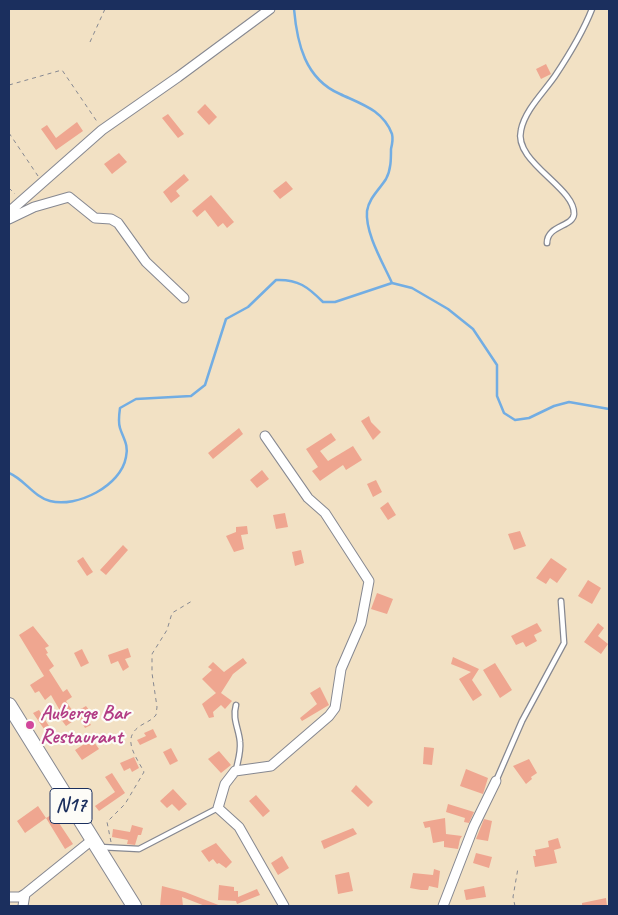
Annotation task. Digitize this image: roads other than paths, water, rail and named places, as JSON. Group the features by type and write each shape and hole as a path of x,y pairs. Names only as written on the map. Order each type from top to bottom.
{"main road":[{"name":"N17","path":"9,706 100,845 134,906"}],"street":[{"path":"9,212 102,130 178,78 270,9"},
{"path":"9,219 34,207 69,197 95,218 111,219 118,223 146,262 184,298"},
{"path":"265,436 308,498 325,513 369,581 361,623 341,669 335,708 329,716 271,766 235,771 224,784 218,808 239,827 284,906"},
{"path":"443,906 474,826 496,781"},
{"path":"9,897 20,897 100,845"},
{"path":"23,906 25,894"}],"lane":[{"path":"547,243 547,237 551,232 572,219 574,215 565,194 532,162 521,143 521,129 527,115 574,46 592,9"},
{"path":"496,781 522,721 564,643 561,601"},
{"path":"235,771 240,755 240,740 234,713 236,705"},
{"path":"100,845 138,849 218,808"}],"waterway":[{"path":"294,9 298,35 305,59 318,79 340,94 377,113 392,134 389,172 372,198 367,211 367,220 372,238 392,283"},
{"path":"9,473 39,496 50,501 73,501 85,498 107,486 122,468 127,453 119,423 120,408 136,399 191,396 205,385 226,319 248,307 276,280 291,281 302,285 323,302 335,302 392,283 412,288 448,309 473,329 497,365 497,396 504,413 515,420 529,418 554,406 569,402 609,409"}],"place":[{"name":"Auberge Bar Restaurant","path":"30,725"}]}
